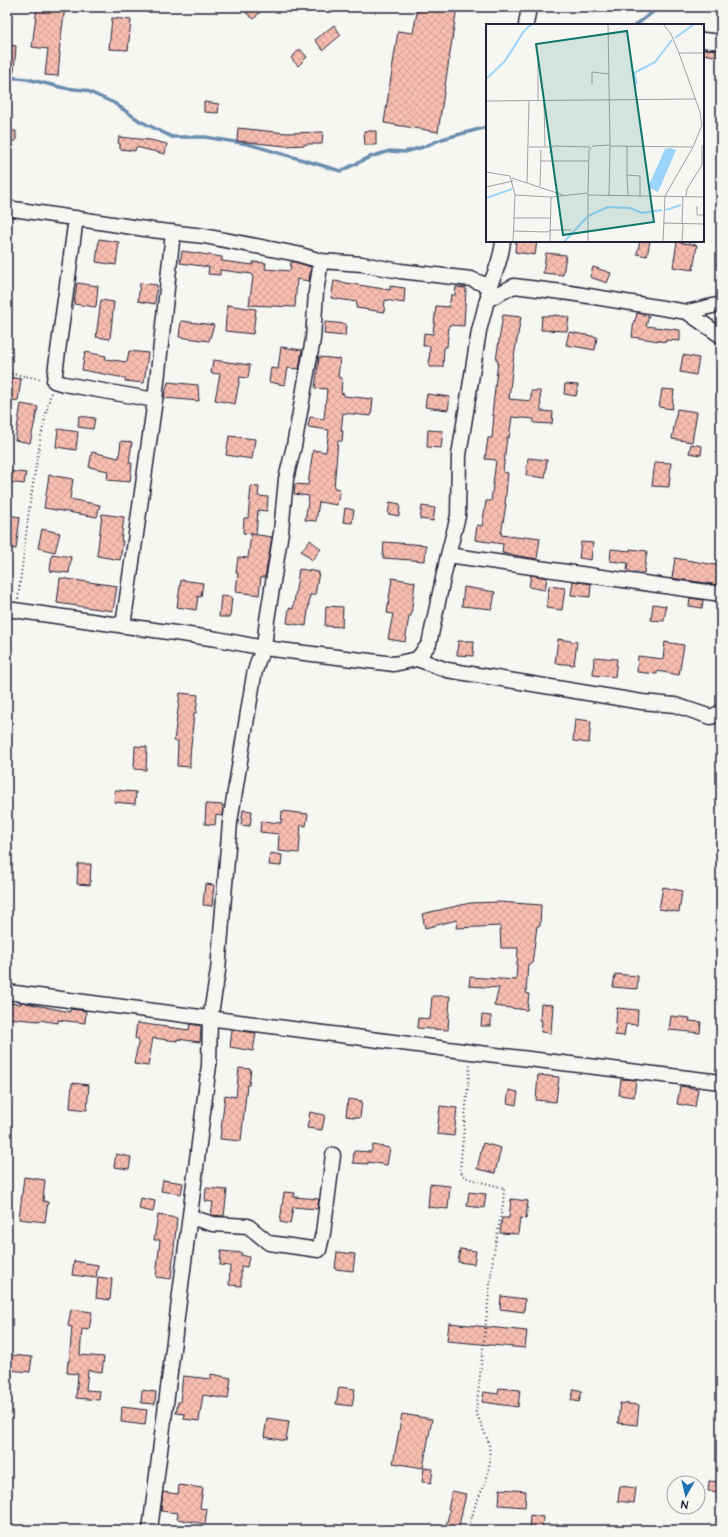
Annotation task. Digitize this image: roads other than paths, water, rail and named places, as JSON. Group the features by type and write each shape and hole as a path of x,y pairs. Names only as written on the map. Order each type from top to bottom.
{"street":[{"path":"526,24 529,7"},
{"path":"704,40 721,42"},
{"path":"7,208 246,243 297,254 321,261 362,264 400,271 471,279 488,286"},
{"path":"76,218 54,381 155,400"},
{"path":"123,626 155,400 173,232"},
{"path":"417,660 428,644 458,516 459,454 479,331 487,300 488,286 495,274 503,242"},
{"path":"150,1530 208,1065 210,1019 218,971 230,822 254,675 264,648 281,532 286,480 294,446 313,339 316,292 321,261"},
{"path":"487,300 514,286 570,293 687,312 721,304"},
{"path":"687,312 721,336"},
{"path":"448,555 721,594"},
{"path":"11,609 217,639 264,648 394,664 417,660 447,670 642,702 675,705 711,717 721,712"},
{"path":"7,992 471,1052 721,1082"},
{"path":"190,1217 213,1224 248,1226 269,1243 319,1250 323,1233 333,1155"}],"waterway":[{"path":"637,24 659,7"},
{"path":"7,77 27,79 64,88 85,90 114,103 140,121 172,137 205,137 248,144 341,171 370,157 390,151 405,152 423,147 442,139 486,127"}]}
